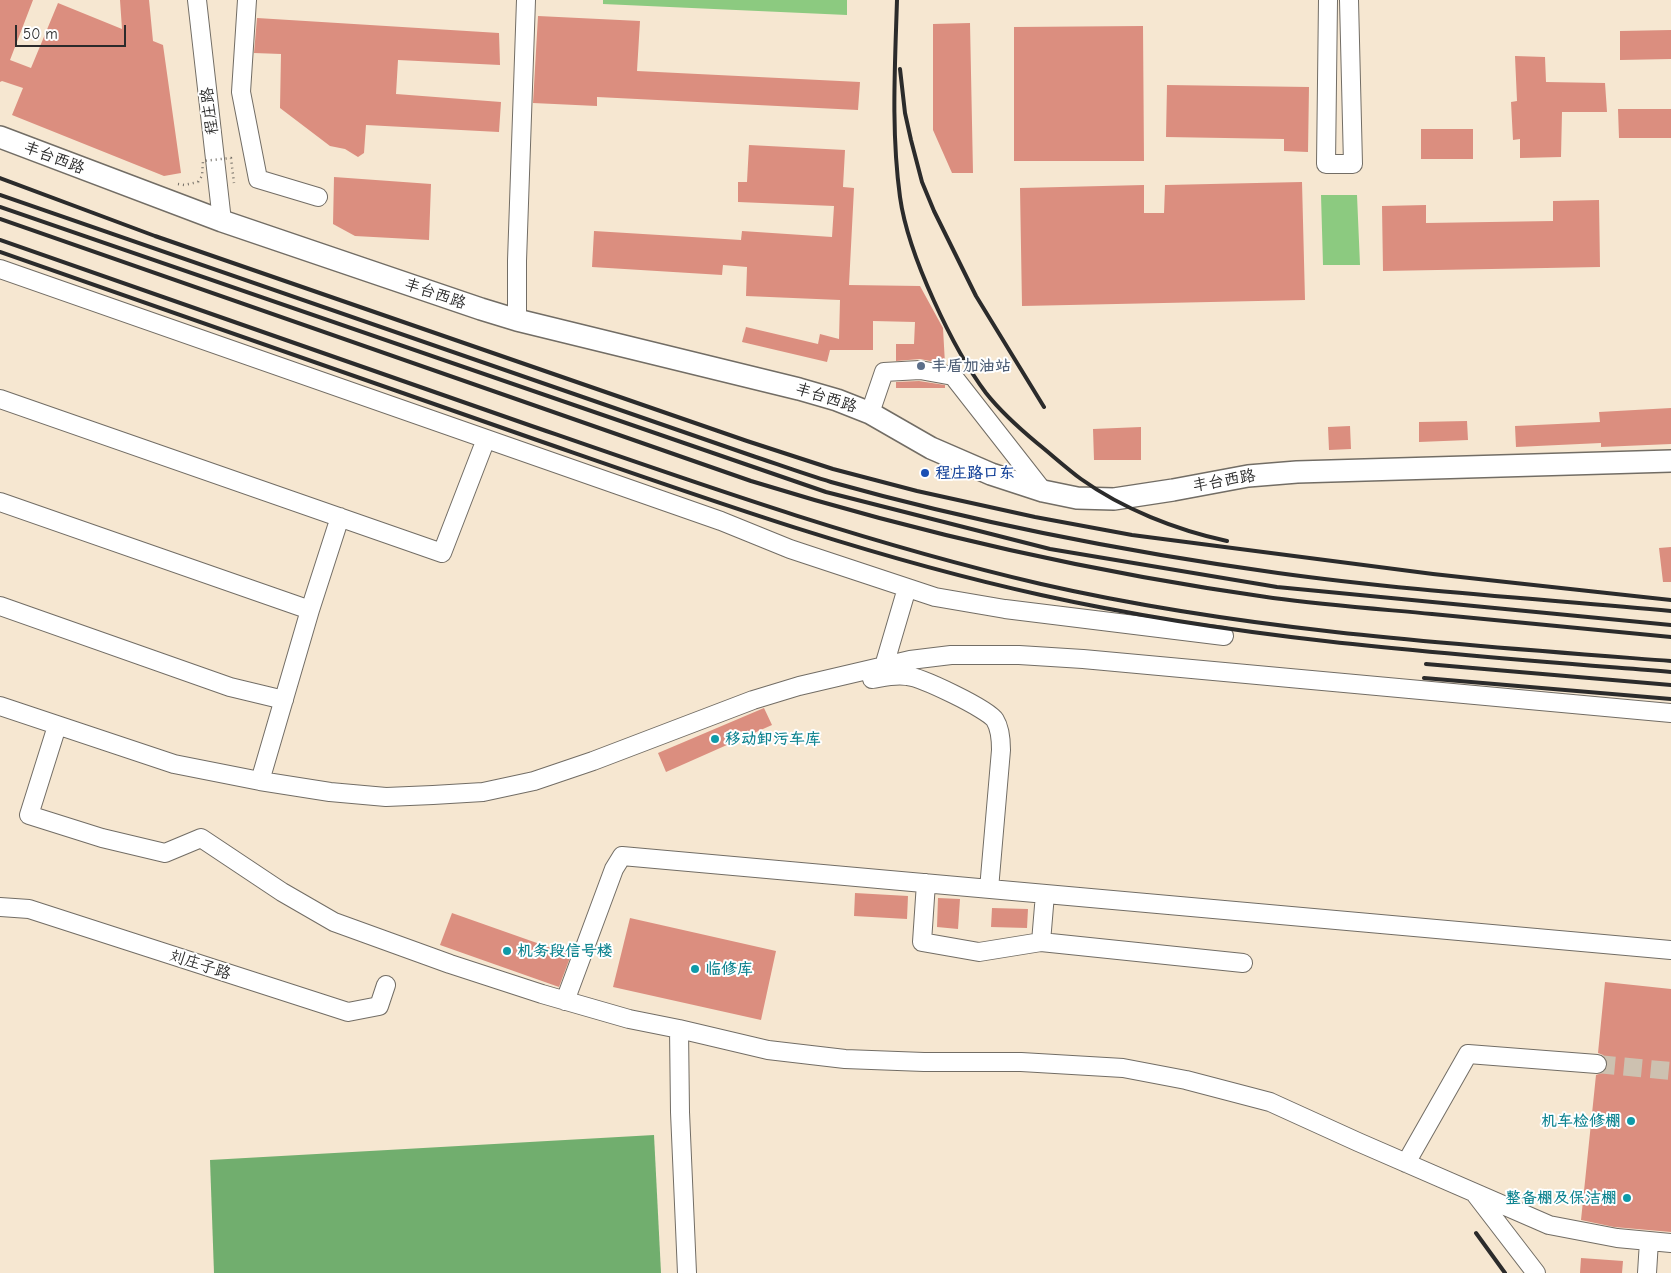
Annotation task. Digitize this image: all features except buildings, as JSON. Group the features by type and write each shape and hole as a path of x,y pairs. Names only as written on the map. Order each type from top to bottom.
{"main road":[{"name":"丰台西路","path":"0,137 222,221 481,309 517,320 837,400 870,413 931,448 961,462 1043,491 1077,498 1114,498 1173,490 1248,476 1297,472 1671,461"}],"street":[{"name":"程庄路","path":"197,0 222,221"},
{"path":"247,0 241,92 258,179 318,197"},
{"path":"517,320 517,252 526,0"},
{"path":"1328,0 1326,164 1353,164 1349,0"},
{"path":"0,269 721,521 790,549 935,598 1005,609 1224,636"},
{"path":"870,413 884,372 920,370 953,376 1043,491"},
{"path":"0,399 442,553 486,439"},
{"path":"0,502 310,610"},
{"path":"260,781 310,610 340,518"},
{"path":"884,666 907,588"},
{"path":"0,606 230,687 284,700"},
{"path":"0,706 174,764 260,781 330,792 386,797 483,792 534,781 593,761 753,700 799,686 910,660 951,655 1019,655 1083,659 1671,713"},
{"path":"799,686 806,688 835,686 889,676 908,676 966,700 995,720 1001,750 989,889"},
{"path":"57,726 30,816 102,838 165,853 201,838 282,892 334,922 450,964 629,1019 680,1028 768,1050 846,1059 924,1062 1021,1062 1123,1068 1186,1080 1270,1102 1549,1225 1617,1238 1671,1243"},
{"path":"566,1001 614,869 622,856 1671,950"},
{"path":"926,883 922,942 979,952 1041,942 1243,963"},
{"path":"1041,942 1045,894"},
{"name":"刘庄子路","path":"0,907 29,910 348,1012 379,1006 386,985"},
{"path":"680,1028 680,1112 688,1273"},
{"path":"1406,1163 1468,1054 1597,1064"},
{"path":"1474,1192 1536,1273"},
{"path":"1647,1273 1650,1241"}],"path":[{"path":"198,182 202,176 203,161 230,158 234,183"}],"green space":[{"path":"603,0 847,0 847,15 603,4"},
{"path":"1321,195 1357,195 1360,265 1323,265"},
{"path":"654,1135 661,1273 214,1273 210,1160"}],"tunnel":[{"path":"1597,1064 1671,1071"}],"railway":[{"path":"897,0 895,148 902,210 913,250 923,276 945,325 964,360 986,393 1004,413 1081,479 1132,509 1189,531 1227,541"},
{"path":"900,69 905,113 911,140 922,182 934,211 976,296 1044,407"},
{"path":"0,178 155,236 747,441 833,469 917,491 1035,517 1132,535 1433,574 1671,600"},
{"path":"0,195 791,469 831,482 941,511 1109,546 1278,573 1425,590 1671,611"},
{"path":"0,207 826,492 1050,549 1277,587 1671,625"},
{"path":"0,219 751,481 945,535 1141,577 1273,598 1671,637"},
{"path":"0,240 717,490 846,531 975,568 1119,600 1275,625 1433,642 1671,661"},
{"path":"0,252 722,504 912,563 976,580 1119,611 1276,635 1434,652 1671,672"},
{"path":"1426,664 1671,685"},
{"path":"1424,678 1671,699"},
{"path":"1476,1233 1505,1273"}],"place":[{"name":"丰盾加油站","path":"921,366"},
{"name":"程庄路口东","path":"925,473"},
{"name":"移动卸污车库","path":"715,739"},
{"name":"机务段信号楼","path":"507,951"},
{"name":"临修库","path":"695,969"},
{"name":"机车检修棚","path":"1631,1121"},
{"name":"整备棚及保洁棚","path":"1627,1198"}]}
